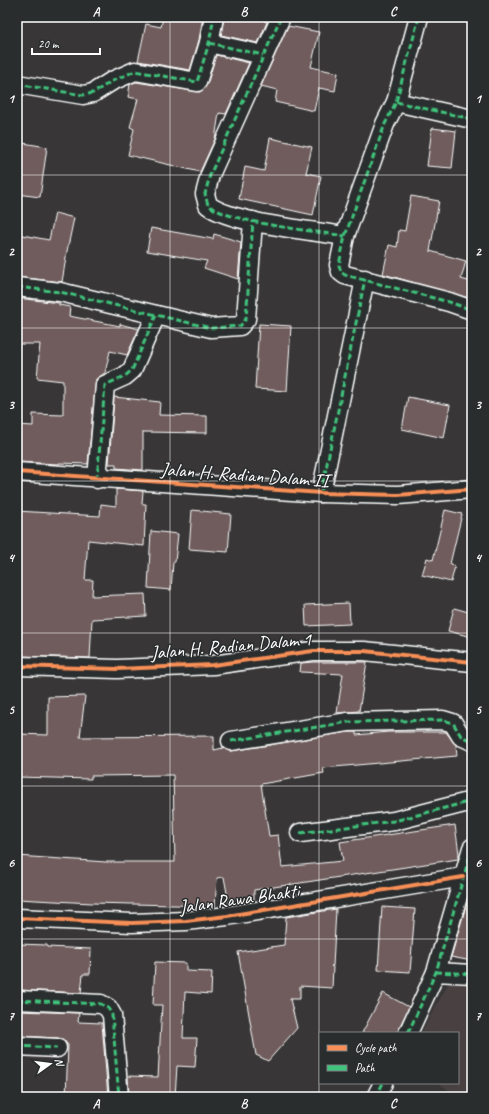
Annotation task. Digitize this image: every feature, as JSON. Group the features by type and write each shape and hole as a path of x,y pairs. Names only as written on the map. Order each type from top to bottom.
{"street":[{"path":"17,84 88,94 112,80 135,71 196,83 209,43 214,17"},
{"path":"281,17 210,176 206,194 208,205 213,210 253,222 345,236"},
{"path":"419,17 396,102 385,124 345,236 339,265 341,272 346,275 449,302 472,310"},
{"path":"209,43 263,55"},
{"path":"396,102 472,119"},
{"path":"17,286 60,292 211,328 243,324 246,319 253,222"},
{"path":"321,493 365,279"},
{"path":"97,479 104,388 108,383 125,376 132,370 156,315"},
{"name":"Jalan H. Radian Dalam II","path":"17,472 97,479 321,493 398,495 472,489"},
{"name":"Jalan H. Radian Dalam 1","path":"17,666 117,669 213,665 312,651 364,651 472,662"},
{"path":"231,741 348,722 443,720 453,723 461,736 472,741"},
{"path":"300,833 394,821 472,800"},
{"path":"408,1032 426,996 434,975 472,848"},
{"name":"Jalan Rawa Bhakti","path":"17,918 132,923 186,921 227,916 463,877"},
{"path":"434,975 472,974"},
{"path":"17,1000 101,1004 108,1008 112,1015 120,1097"},
{"path":"17,1046 57,1048"},
{"path":"376,1097 382,1084"}],"shaded area":[{"path":"455,972 472,974 472,1097 457,1097 440,1084 459,1084 459,1032 422,1032"}],"building":[{"path":"163,17 203,17 199,40 190,70 138,61 146,24 161,27"},
{"path":"224,17 255,17 265,19 264,21 267,22 258,43 221,35"},
{"path":"288,26 319,32 311,67 338,73 335,91 319,88 314,111 275,102 277,90 261,86"},
{"path":"216,55 249,63 226,114 219,113 215,139 200,172 128,155 134,129 130,127 138,99 128,97 130,84 136,82 200,92 207,85"},
{"path":"432,128 456,131 452,168 427,166"},
{"path":"270,138 312,147 306,173 321,176 313,215 239,199 245,167 264,171"},
{"path":"17,142 47,147 40,197 17,194"},
{"path":"411,196 439,201 430,251 466,261 461,279 472,282 472,299 383,274 389,245 397,247 399,230 405,231"},
{"path":"55,213 74,218 62,282 17,277 17,234 49,240"},
{"path":"151,228 213,239 214,234 241,242 238,279 204,268 207,261 147,251"},
{"path":"17,298 59,303 59,305 70,307 69,316 120,326 120,324 139,329 127,355 110,351 105,373 96,379 88,464 17,462 17,425 33,426 33,414 63,415 63,381 37,378 40,344 17,344"},
{"path":"259,324 291,326 287,391 255,389"},
{"path":"114,397 160,402 159,415 207,416 207,433 143,432 143,470 116,468 116,464 109,464"},
{"path":"408,397 450,405 444,438 402,429"},
{"path":"116,489 143,491 142,504 146,504 144,546 88,540 85,580 93,580 92,596 145,594 146,616 92,619 90,658 17,656 17,511 100,516 101,504 116,506"},
{"path":"192,510 231,514 228,552 189,549"},
{"path":"445,510 462,514 450,564 455,566 451,582 422,575 427,558 433,560"},
{"path":"151,531 178,534 175,562 173,562 171,590 148,588"},
{"path":"349,603 350,624 306,626 305,605"},
{"path":"454,608 472,613 472,637 448,631"},
{"path":"367,662 359,711 337,713 343,674 300,672 301,663"},
{"path":"85,696 80,737 214,736 214,750 223,748 232,751 349,732 356,732 356,735 389,732 446,732 456,745 457,756 323,768 324,773 261,784 269,836 278,835 282,867 343,861 340,842 455,825 459,854 458,859 254,890 254,901 229,904 224,877 217,878 215,906 92,903 17,899 17,856 106,862 175,862 173,775 91,776 91,779 17,777 17,734 48,735 48,697"},
{"path":"470,892 472,892 472,961 451,957"},
{"path":"382,907 415,909 410,972 378,970"},
{"path":"336,909 333,966 331,966 333,967 332,988 300,986 300,999 290,999 297,1028 268,1061 256,1055 238,952 284,945 286,917"},
{"path":"17,944 91,949 90,974 83,974 81,993 17,990"},
{"path":"155,962 186,963 186,971 212,972 211,994 185,992 183,1038 197,1038 195,1067 177,1066 175,1097 129,1097 128,1076 158,1077 162,1005 153,1005"},
{"path":"383,993 409,1007 397,1032 363,1032"},
{"path":"17,1011 79,1013 78,1022 102,1023 108,1097 66,1097 68,1045 63,1039 58,1038 17,1036"}],"marked path":[{"path":"17,84 83,95 93,93 112,81 135,71 197,82 209,43 214,17"},
{"path":"281,17 210,175 205,194 208,205 234,217 294,229 345,236"},
{"path":"419,17 396,102 385,124 345,236 339,265 341,272 345,275 449,302 472,310"},
{"path":"209,43 263,55"},
{"path":"396,102 472,119"},
{"path":"17,287 60,292 211,328 240,326 246,319 253,221"},
{"path":"321,493 365,279"},
{"path":"97,479 105,385 125,376 132,370 156,315"},
{"path":"231,741 348,722 443,720 453,723 461,736 472,741"},
{"path":"300,833 394,821 472,801"},
{"path":"408,1032 436,972 472,848"},
{"path":"436,972 472,974"},
{"path":"17,1000 101,1004 108,1008 112,1015 119,1097"},
{"path":"17,1046 57,1048"},
{"path":"376,1097 382,1084"}],"cycle path":[{"path":"17,472 321,493 398,495 472,489"},
{"path":"17,666 117,669 213,665 313,651 364,651 472,662"},
{"path":"17,918 132,923 186,921 227,916 463,877"}]}
